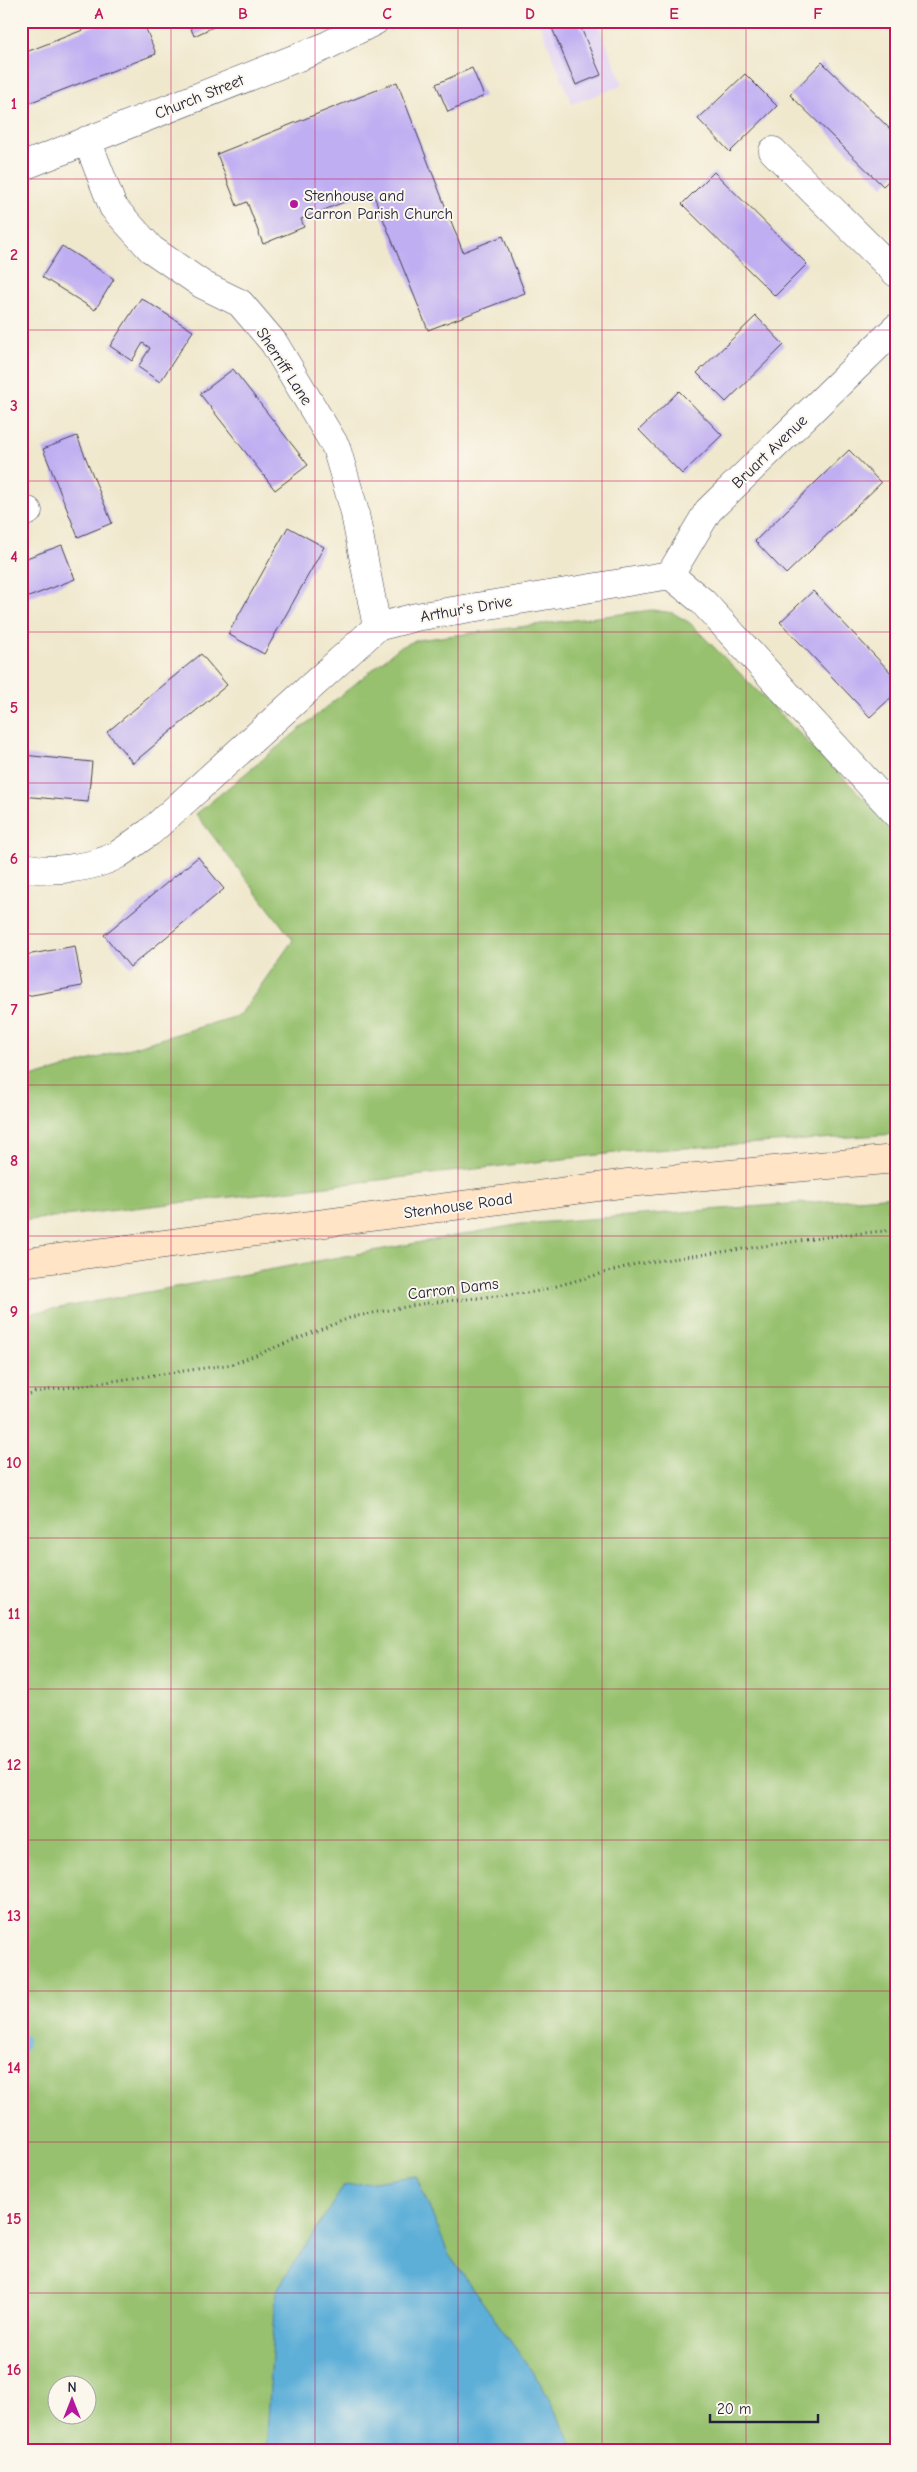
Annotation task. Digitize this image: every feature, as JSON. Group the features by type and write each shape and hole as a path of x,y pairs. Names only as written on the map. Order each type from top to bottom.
{"street":[{"name":"Church Street","path":"21,167 324,47 375,21"},
{"name":"Sherriff Lane","path":"87,140 113,208 151,249 203,285 240,303 274,343 336,447 354,509 377,627"},
{"path":"773,151 896,273"},
{"name":"Bruart Avenue","path":"670,575 708,511 892,340"},
{"name":"Arthur's Drive","path":"21,866 30,869 78,868 116,856 150,832 377,627 416,617 670,575"},
{"path":"670,575 702,601 896,813"},
{"name":"Stenhouse Road","path":"21,1264 628,1183 896,1159"}],"path":[{"name":"Carron Dams","path":"21,1399 35,1392 233,1364 352,1317 427,1303 535,1292 636,1264 841,1235 896,1230"}],"shaded area":[{"path":"539,21 597,21 623,85 572,104"}],"green space":[{"path":"652,610 673,613 690,623 896,831 896,1134 624,1152 21,1221 21,1081 240,1015 293,940 196,814 400,647 417,640"},
{"path":"896,1196 896,2451 21,2451 21,1315 521,1224"}],"water":[{"path":"416,2176 449,2255 541,2384 576,2451 266,2451 276,2291 344,2186"}],"building":[{"path":"106,21 143,21 156,54 21,106 21,54"},
{"path":"188,21 226,21 194,36"},
{"path":"549,21 578,21 601,75 576,85"},
{"path":"822,62 896,135 896,174 883,186 790,95"},
{"path":"472,68 484,96 448,112 436,84"},
{"path":"745,74 777,106 730,152 698,119"},
{"name":"Stenhouse and Carron Parish Church","path":"397,82 463,252 503,236 525,293 428,330 372,191 301,219 304,227 263,244 247,202 237,206 217,154"},
{"path":"714,172 807,264 775,296 682,204"},
{"path":"62,246 114,279 95,310 42,277"},
{"path":"141,298 193,331 160,382 138,367 150,348 143,343 132,361 110,346"},
{"path":"756,316 784,345 726,402 697,373"},
{"path":"233,369 308,465 275,490 200,394"},
{"path":"679,391 722,435 682,474 639,430"},
{"path":"77,436 112,523 78,537 43,449"},
{"path":"21,440 27,454 21,456"},
{"path":"849,450 881,483 786,574 755,541"},
{"path":"288,527 324,547 264,654 228,634"},
{"path":"62,545 75,579 21,600 21,560"},
{"path":"813,591 896,678 896,693 870,717 780,622"},
{"path":"201,654 227,685 133,763 107,732"},
{"path":"23,755 92,762 88,802 21,796"},
{"path":"198,857 224,889 130,967 104,935"},
{"path":"75,946 82,986 21,997 21,956"}],"waterway":[{"path":"21,2047 23,2040"}],"place":[{"name":"Stenhouse and Carron Parish Church","path":"294,204"}]}
